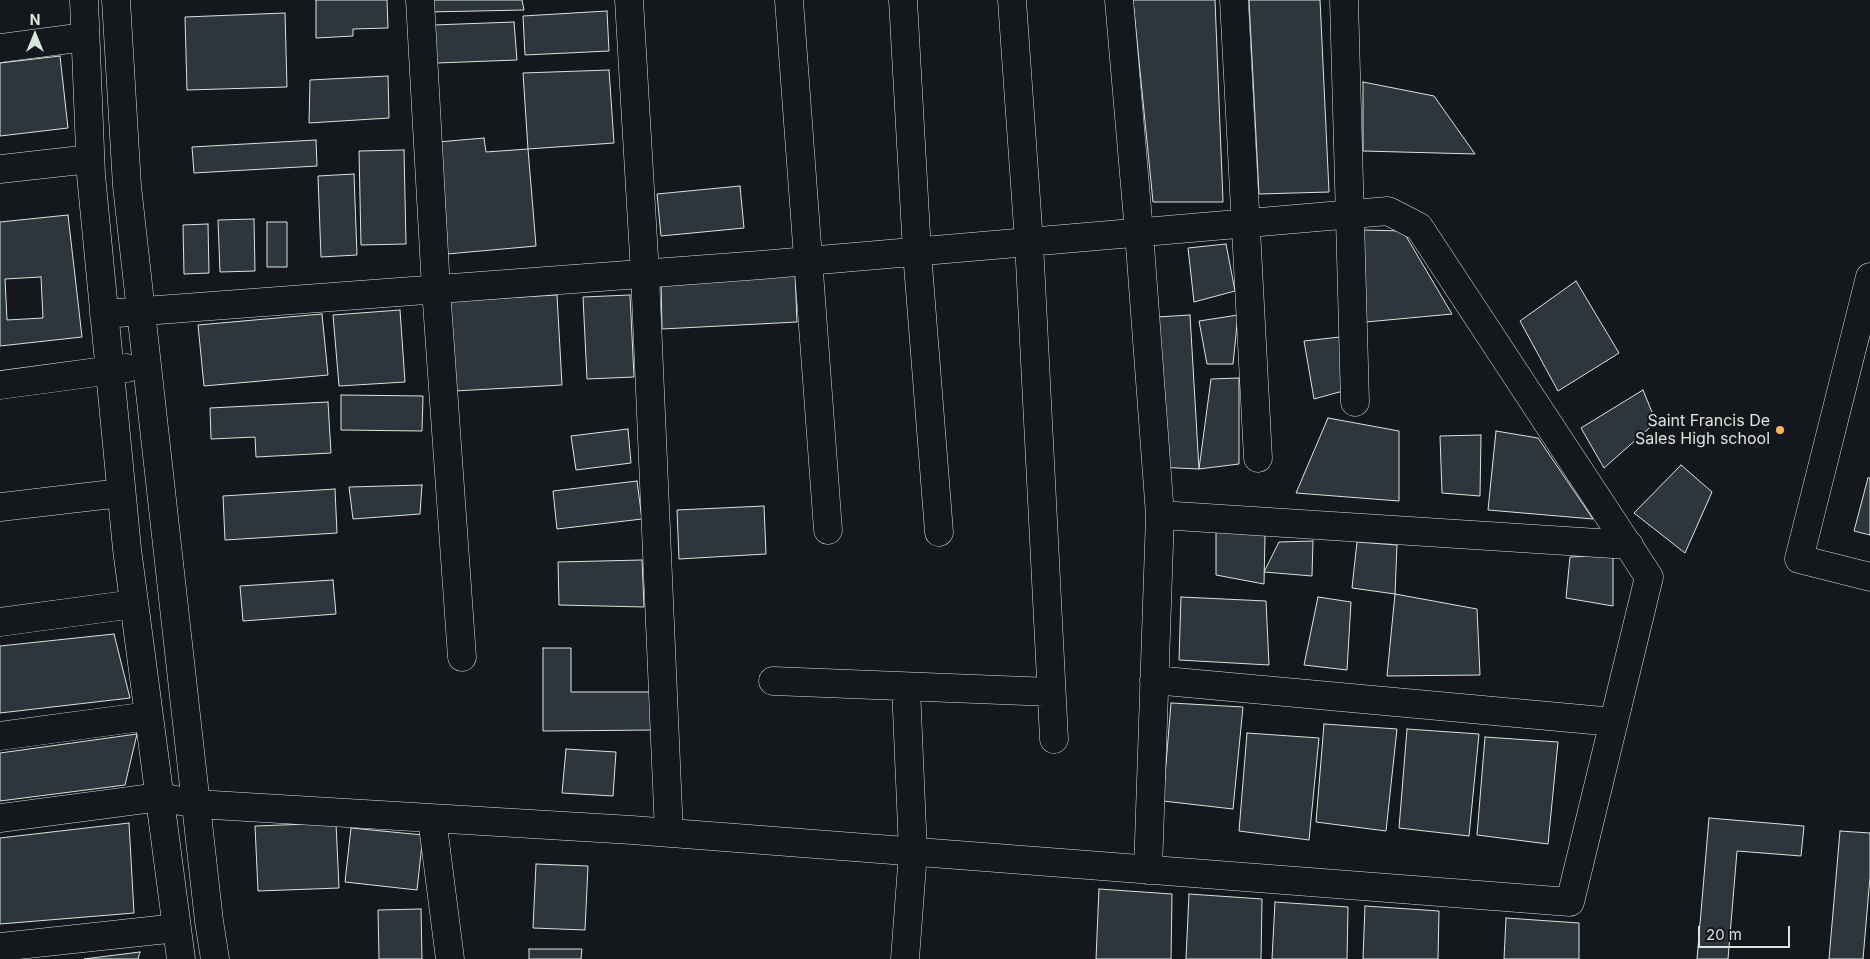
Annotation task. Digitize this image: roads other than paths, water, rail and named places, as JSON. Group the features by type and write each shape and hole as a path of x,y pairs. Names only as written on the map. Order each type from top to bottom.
{"street":[{"path":"84,0 90,159 121,493 181,959"},
{"path":"116,0 127,186 215,959"},
{"path":"420,0 436,289 462,657"},
{"path":"629,0 644,274 669,833"},
{"path":"789,0 828,530"},
{"path":"903,0 917,252 939,532"},
{"path":"1012,0 1029,242 1054,739"},
{"path":"1119,0 1139,232 1160,515 1148,870"},
{"path":"1234,0 1258,458"},
{"path":"1344,0 1355,402"},
{"path":"0,48 85,37"},
{"path":"0,168 90,159"},
{"path":"0,818 160,797 196,804 669,833 1570,902 1649,577 1419,228 1388,211 807,261 104,314"},
{"path":"1870,277 1799,559 1870,577"},
{"path":"0,385 147,365"},
{"path":"0,507 121,493"},
{"path":"1160,515 1628,545"},
{"path":"0,622 134,604"},
{"path":"1154,680 1614,722"},
{"path":"773,681 1052,692"},
{"path":"905,959 913,852 906,687"},
{"path":"0,736 149,716"},
{"path":"432,818 450,959"},
{"path":"0,947 177,928"}],"place":[{"name":"Saint Francis De Sales High school","path":"1780,430"}]}
